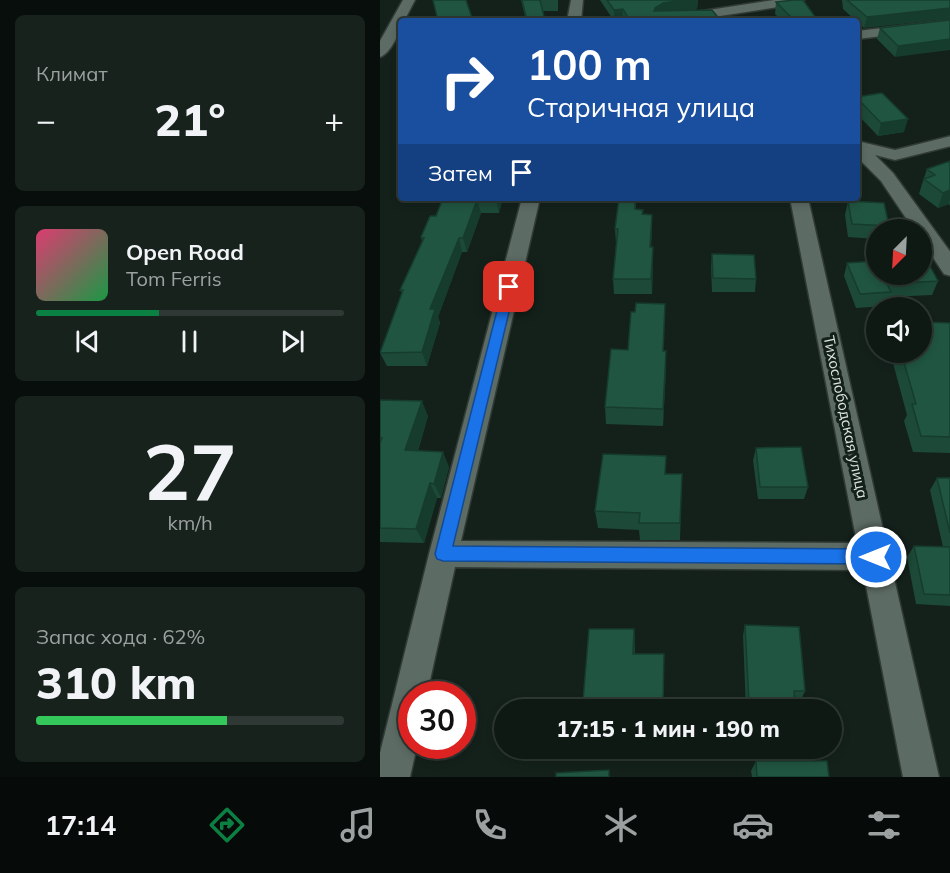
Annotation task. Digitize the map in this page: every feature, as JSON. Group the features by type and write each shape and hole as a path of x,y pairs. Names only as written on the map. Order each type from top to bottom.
{"street":[{"path":"401,18 409,0"},
{"path":"574,18 577,0"},
{"path":"677,18 737,5 798,0"},
{"path":"737,5 750,13 752,18"},
{"path":"860,34 950,24"},
{"path":"384,58 398,26"},
{"path":"860,147 895,155 950,141"},
{"path":"860,149 887,177 950,269"},
{"path":"392,777 443,554 530,201"},
{"name":"Тихослободская улица","path":"800,201 921,777"},
{"path":"443,554 876,557"}],"building":[{"path":"433,0 466,0 472,18 437,18"},
{"path":"522,0 540,0 544,18 526,18"},
{"path":"607,0 685,0 663,3 654,11 712,10 719,18 628,18 623,9 614,10"},
{"path":"803,0 816,18 792,18 776,2"},
{"path":"847,0 950,0 950,8 867,17"},
{"path":"950,20 950,39 898,46 880,28"},
{"path":"882,93 908,119 881,123 860,101 860,97"},
{"path":"950,161 950,190 943,193 924,179 935,175 927,169"},
{"path":"442,201 477,201 463,238 459,238 430,309 435,309 422,352 380,353 403,290 400,290 424,238 421,237 430,216 436,216"},
{"path":"619,201 635,201 635,209 643,210 642,214 652,215 651,279 613,279 618,229 615,229"},
{"path":"848,201 884,203 887,219 866,219 866,225 852,224"},
{"path":"712,254 754,255 756,279 713,278"},
{"path":"866,262 866,285 888,285 891,292 860,294 847,263"},
{"path":"932,270 938,281 932,281"},
{"path":"636,303 665,304 663,351 666,351 663,409 605,407 611,349 628,350 631,312 635,312"},
{"path":"932,322 950,323 950,437 921,436 912,404 916,404 904,363 932,363"},
{"path":"380,400 422,401 405,450 443,452 434,484 430,483 416,529 380,528 380,443 382,438 380,438"},
{"path":"801,447 808,487 760,487 756,448"},
{"path":"603,454 666,456 665,474 682,474 680,523 639,523 640,513 595,511"},
{"path":"937,478 950,478 950,533"},
{"path":"914,546 950,547 950,595 924,594"},
{"path":"745,625 799,627 805,691 794,691 795,699 749,699"},
{"path":"589,629 634,629 633,654 664,654 663,699 583,699"},
{"path":"756,761 827,761 829,777 757,777"},
{"path":"609,770 609,777 556,777 556,773"}],"route":[{"path":"509,287 443,554 876,557"}]}
